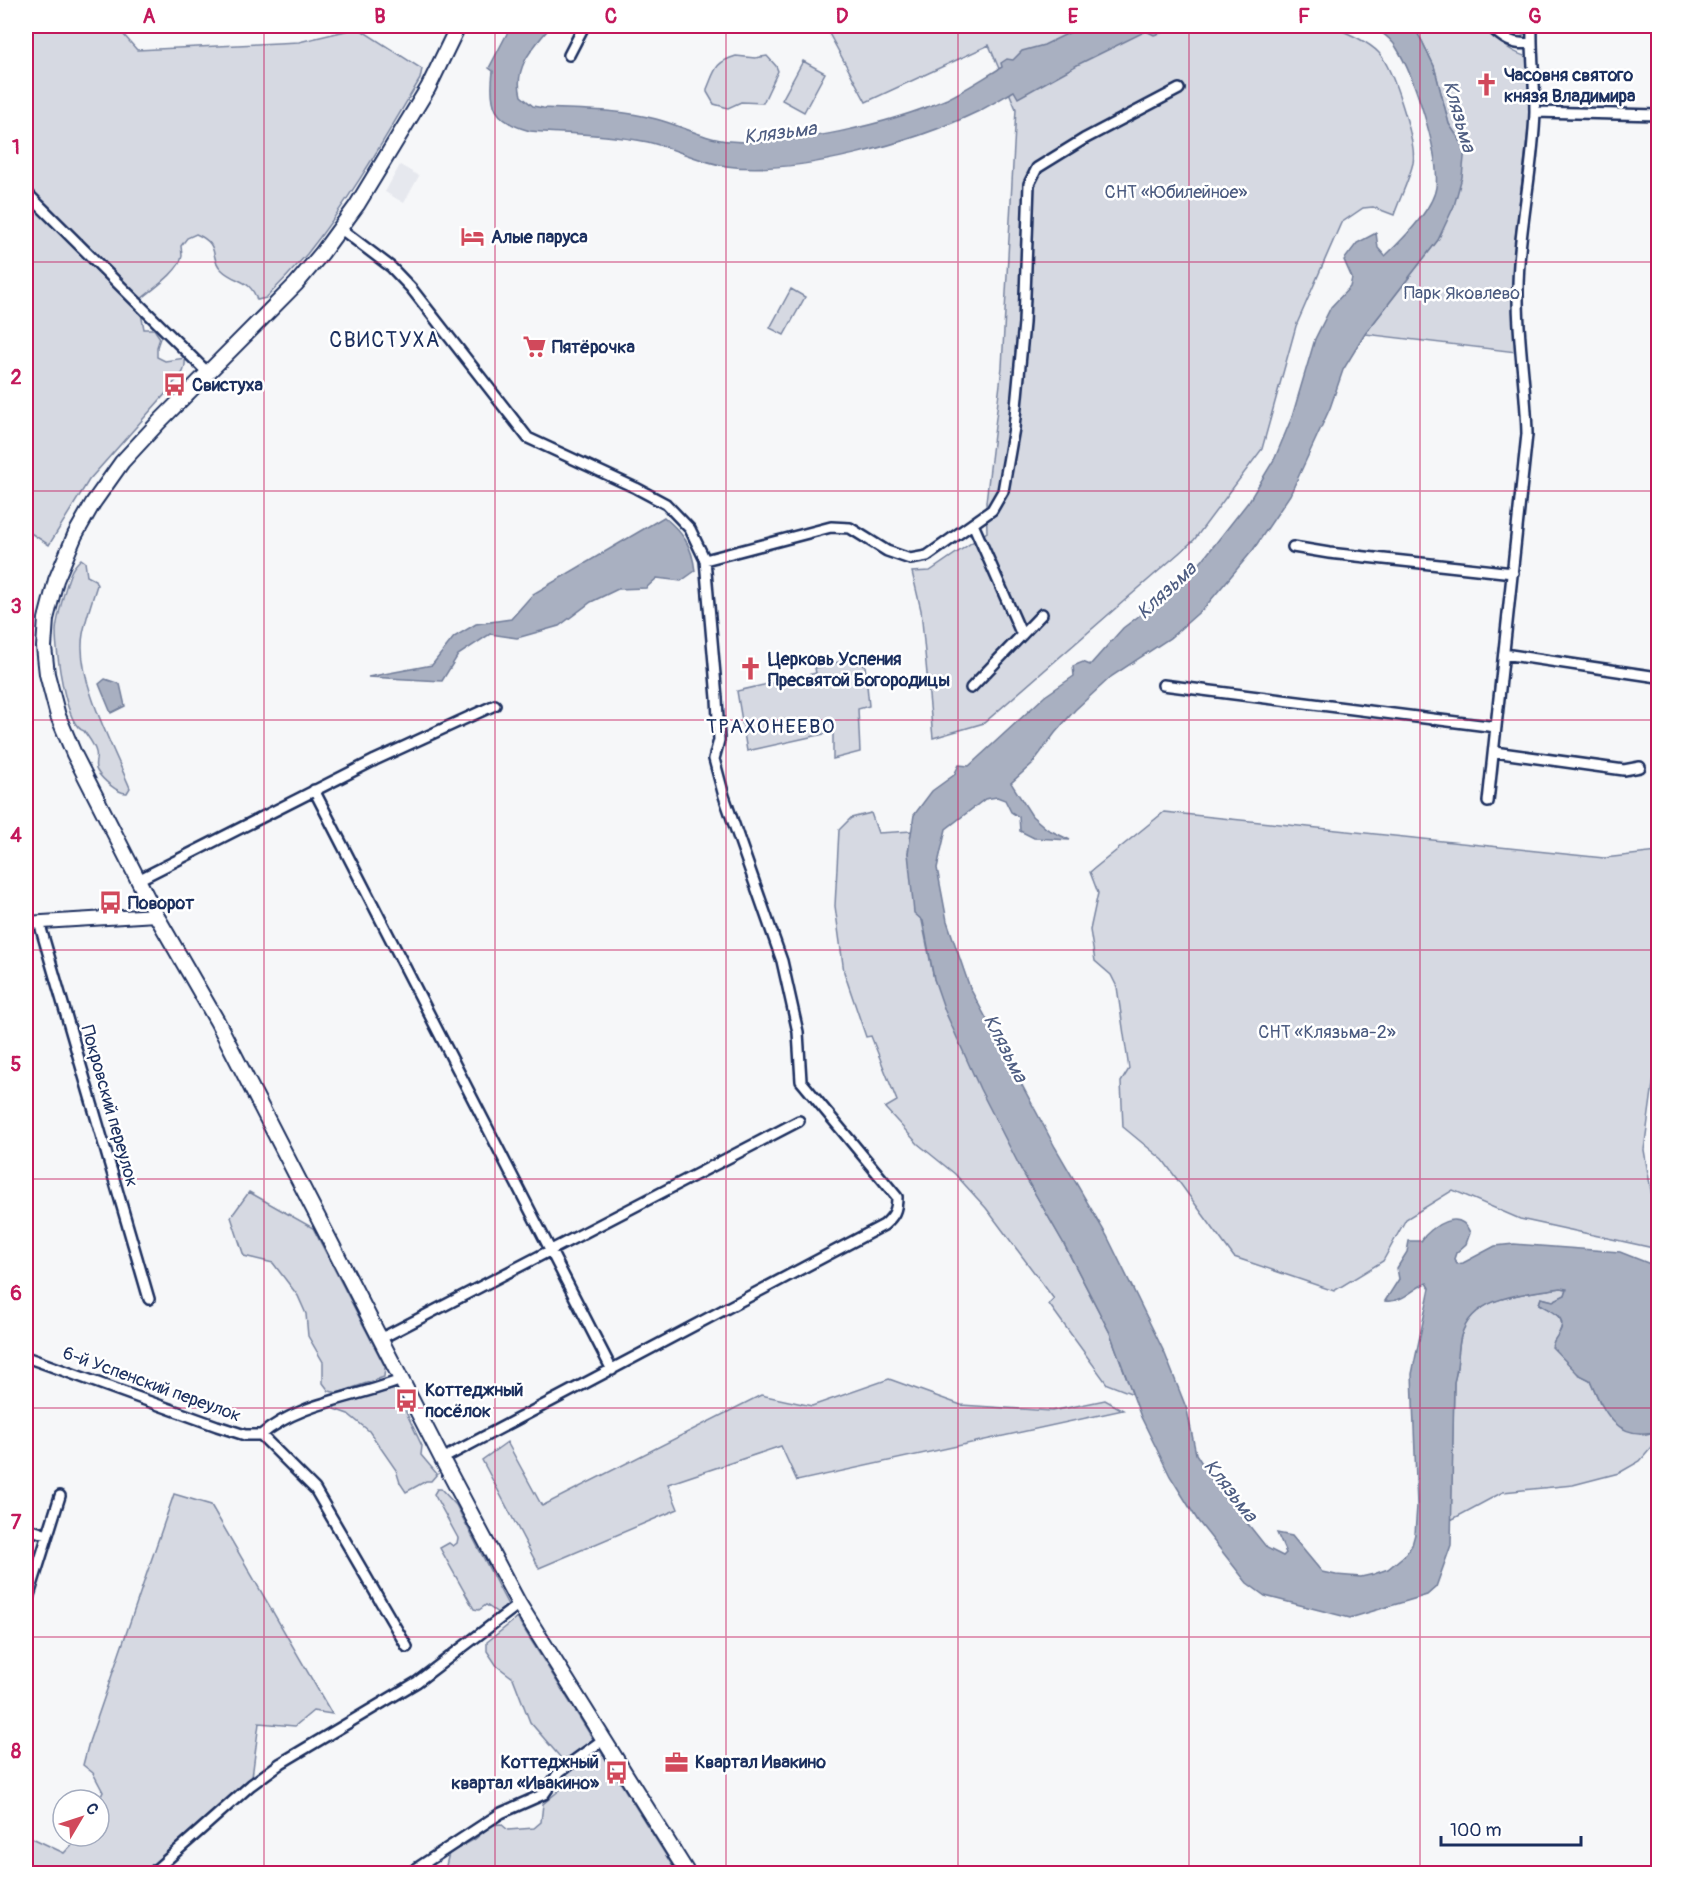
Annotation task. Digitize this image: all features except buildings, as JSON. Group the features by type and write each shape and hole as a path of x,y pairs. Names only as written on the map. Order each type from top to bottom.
{"main road":[{"path":"458,26 428,88 341,228 296,284 122,462 93,502 75,535 56,580 46,619 44,648 46,674 58,716 74,754 138,880 217,1021 380,1340 519,1604 688,1874"}],"street":[{"path":"569,55 584,26"},
{"path":"1490,26 1508,41 1515,44 1531,44"},
{"path":"1488,802 1527,434 1526,401 1520,358 1518,272 1535,112 1532,26"},
{"path":"705,560 831,527 850,528 887,551 910,558 927,556 992,510 1003,491 1014,428 1024,323 1029,184 1037,168 1084,139 1179,89"},
{"path":"1535,112 1659,115"},
{"path":"26,192 208,373"},
{"path":"341,228 392,267 411,288 528,438 666,504 690,529 705,560 719,741 714,759 724,796 782,961 798,1032 801,1081 897,1197 897,1211 884,1226 442,1459"},
{"path":"973,524 1022,635"},
{"path":"1293,547 1513,573"},
{"path":"971,688 1042,614"},
{"path":"1504,654 1659,677"},
{"path":"1163,685 1496,727"},
{"path":"138,880 314,790 495,705"},
{"path":"1494,752 1624,770 1640,767"},
{"path":"314,790 612,1370"},
{"path":"26,923 156,915"},
{"name":"Покровский переулок","path":"39,922 149,1299"},
{"path":"380,1340 799,1121"},
{"name":"6-й Успенский переулок","path":"26,1357 217,1426 245,1435 261,1435 315,1489 407,1647"},
{"path":"261,1435 273,1425 302,1410 401,1380"},
{"path":"26,1605 60,1496"},
{"path":"26,1528 47,1535"},
{"path":"151,1874 258,1779 417,1682 519,1604"},
{"path":"408,1874 501,1813 544,1794 560,1771 604,1739"}],"shaded area":[{"path":"400,165 419,176 404,203 385,192"}],"green space":[{"path":"26,26 116,26 137,50 299,42 358,28 422,69 420,79 338,212 307,254 266,298 257,300 246,284 222,270 212,247 204,238 196,234 187,238 181,246 182,256 176,268 141,299 140,308 144,329 154,329 160,338 157,357 165,361 185,358 184,369 167,392 89,480 49,545 26,530 26,62 28,60 26,57"},
{"name":"СНТ «Юбилейное»","path":"825,26 1331,26 1363,41 1379,53 1385,62 1408,124 1413,153 1413,163 1394,215 1373,207 1363,208 1341,223 1296,326 1262,449 1194,540 984,723 933,738 921,610 912,572 930,571 987,532 986,502 1002,367 1016,109 989,45 866,102"},
{"name":"Парк Яковлево","path":"1413,26 1484,26 1514,52 1527,57 1530,114 1515,240 1516,352 1365,334 1438,240 1465,148 1449,124 1434,66"},
{"path":"1495,26 1527,26 1525,33 1518,38"},
{"path":"736,56 755,58 767,56 776,66 778,71 763,103 741,102 728,108 714,104 707,92 720,64"},
{"path":"803,61 825,73 804,112 782,100"},
{"path":"791,289 805,297 784,335 770,328"},
{"path":"81,559 85,562 87,576 95,580 97,585 83,634 82,651 85,670 97,712 130,788 127,793 115,789 97,771 95,749 84,731 77,726 63,687 56,627 70,575"},
{"path":"842,661 865,665 869,706 858,709 860,752 833,759 833,732 747,751 737,691 816,673 815,668"},
{"name":"СНТ «Клязьма-2»","path":"1164,812 1604,858 1658,852 1658,1047 1644,1150 1658,1231 1658,1249 1520,1219 1453,1190 1406,1219 1383,1261 1334,1291 1234,1257 1163,1160 1123,1127 1121,1082 1129,1069 1117,987 1111,975 1095,961 1090,930 1098,893 1090,872"},
{"path":"871,813 878,833 912,831 908,853 934,979 1022,1171 1064,1244 1110,1333 1133,1394 1107,1384 1049,1304 1054,1299 986,1208 955,1174 918,1144 885,1108 897,1101 871,1036 866,1037 844,972 835,906 839,830 851,818"},
{"path":"249,1192 313,1228 385,1367 384,1377 338,1393 329,1391 323,1383 323,1362 308,1336 306,1314 298,1296 273,1263 244,1256 231,1217"},
{"path":"1561,1288 1567,1289 1565,1295 1553,1301 1541,1298 1539,1304 1557,1315 1562,1322 1562,1327 1554,1341 1578,1374 1590,1380 1600,1403 1643,1435 1658,1431 1658,1440 1640,1461 1619,1473 1573,1485 1503,1492 1451,1520 1454,1382 1461,1336 1467,1322 1489,1304 1503,1298"},
{"path":"889,1379 961,1405 1052,1411 1105,1400 1123,1410 797,1481 781,1446 668,1484 678,1509 539,1568 482,1460 507,1442 542,1506 761,1395 812,1406"},
{"path":"395,1389 422,1446 421,1455 437,1474 431,1481 426,1481 406,1492 396,1470 369,1431 348,1414 334,1409 336,1404"},
{"path":"437,1489 441,1489 456,1505 508,1605 506,1609 498,1613 486,1605 479,1610 474,1609 440,1548 449,1543 453,1546 457,1543 458,1538 434,1494"},
{"path":"174,1494 211,1505 332,1714 313,1711 295,1726 259,1723 251,1785 145,1873 26,1873 26,1835 64,1853 69,1848 111,1848 111,1788 101,1788 93,1773 83,1765"},
{"path":"517,1618 677,1873 444,1874 449,1853 475,1839 492,1825 501,1824 508,1830 534,1828 541,1822 543,1804 567,1784 567,1765 530,1722 513,1678 497,1666 487,1651 487,1642"}],"water":[{"path":"511,26 551,26 532,49 522,66 519,85 521,96 533,106 628,113 656,119 720,140 754,142 840,132 924,108 968,88 1002,67 1001,63 1007,59 1013,60 1022,51 1044,45 1083,26 1184,26 1154,35 1146,31 1079,64 1018,98 1014,91 953,123 890,145 820,161 755,168 716,164 633,139 530,131 508,122 501,117 493,103 493,71 489,68"},
{"path":"1373,26 1413,26 1434,66 1449,124 1465,148 1462,177 1454,206 1438,240 1365,334 1343,370 1330,408 1290,495 1253,550 1205,607 1170,638 1112,676 1075,710 1032,764 1011,783 1032,816 1047,829 1070,840 1034,838 1020,831 1019,817 1011,812 1005,800 997,797 985,799 946,829 937,868 947,921 970,988 1055,1147 1107,1236 1165,1354 1187,1410 1196,1454 1210,1476 1267,1548 1283,1556 1286,1553 1277,1533 1292,1536 1322,1572 1361,1577 1388,1569 1406,1554 1412,1545 1417,1506 1412,1374 1430,1288 1427,1283 1402,1298 1385,1301 1399,1279 1397,1268 1407,1252 1409,1241 1421,1241 1438,1225 1453,1220 1460,1221 1470,1233 1466,1244 1456,1253 1454,1259 1457,1264 1495,1246 1514,1244 1620,1252 1658,1267 1658,1431 1632,1432 1614,1422 1607,1414 1590,1380 1578,1374 1552,1347 1562,1323 1557,1315 1539,1304 1541,1298 1553,1301 1565,1295 1567,1289 1518,1295 1489,1304 1467,1322 1461,1336 1454,1382 1451,1545 1436,1587 1427,1595 1350,1618 1265,1596 1247,1583 1198,1521 1170,1476 1141,1417 1110,1333 1064,1244 1022,1171 980,1089 945,1011 934,979 923,921 914,913 908,853 914,815 932,791 954,775 959,765 969,766 1045,696 1074,676 1073,666 1083,662 1090,665 1123,628 1152,606 1201,562 1249,501 1275,458 1292,417 1315,339 1331,307 1350,287 1352,278 1344,260 1357,243 1376,233 1378,248 1385,256 1416,224 1429,205 1436,187 1436,173 1430,136 1418,95 1396,47"},
{"path":"664,517 681,534 692,554 695,571 681,581 657,578 646,588 618,589 591,602 559,626 517,638 490,634 458,655 442,681 368,677 432,665 454,637 476,624 511,619 533,594"},
{"path":"105,679 120,684 125,706 111,713 99,684"}],"place":[{"name":"Часовня святого князя Владимира","path":"1486,85"},
{"name":"Алые паруса","path":"473,237"},
{"name":"Пятёрочка","path":"534,347"},
{"name":"Свистуха","path":"174,385"},
{"name":"Церковь Успения Пресвятой Богородицы","path":"750,669"},
{"name":"Поворот","path":"110,903"},
{"name":"Коттеджный посёлок","path":"407,1400"},
{"name":"Квартал Ивакино","path":"677,1762"},
{"name":"Коттеджный квартал «Ивакино»","path":"617,1772"}],"district":[{"name":"СВИСТУХА","path":"385,340"},
{"name":"ТРАХОНЕЕВО","path":"771,726"}],"water label":[{"name":"Клязьма","path":"1460,116"},
{"name":"Клязьма","path":"780,132"},
{"name":"Клязьма","path":"1166,590"},
{"name":"Клязьма","path":"1006,1048"},
{"name":"Клязьма","path":"1231,1490"}]}
